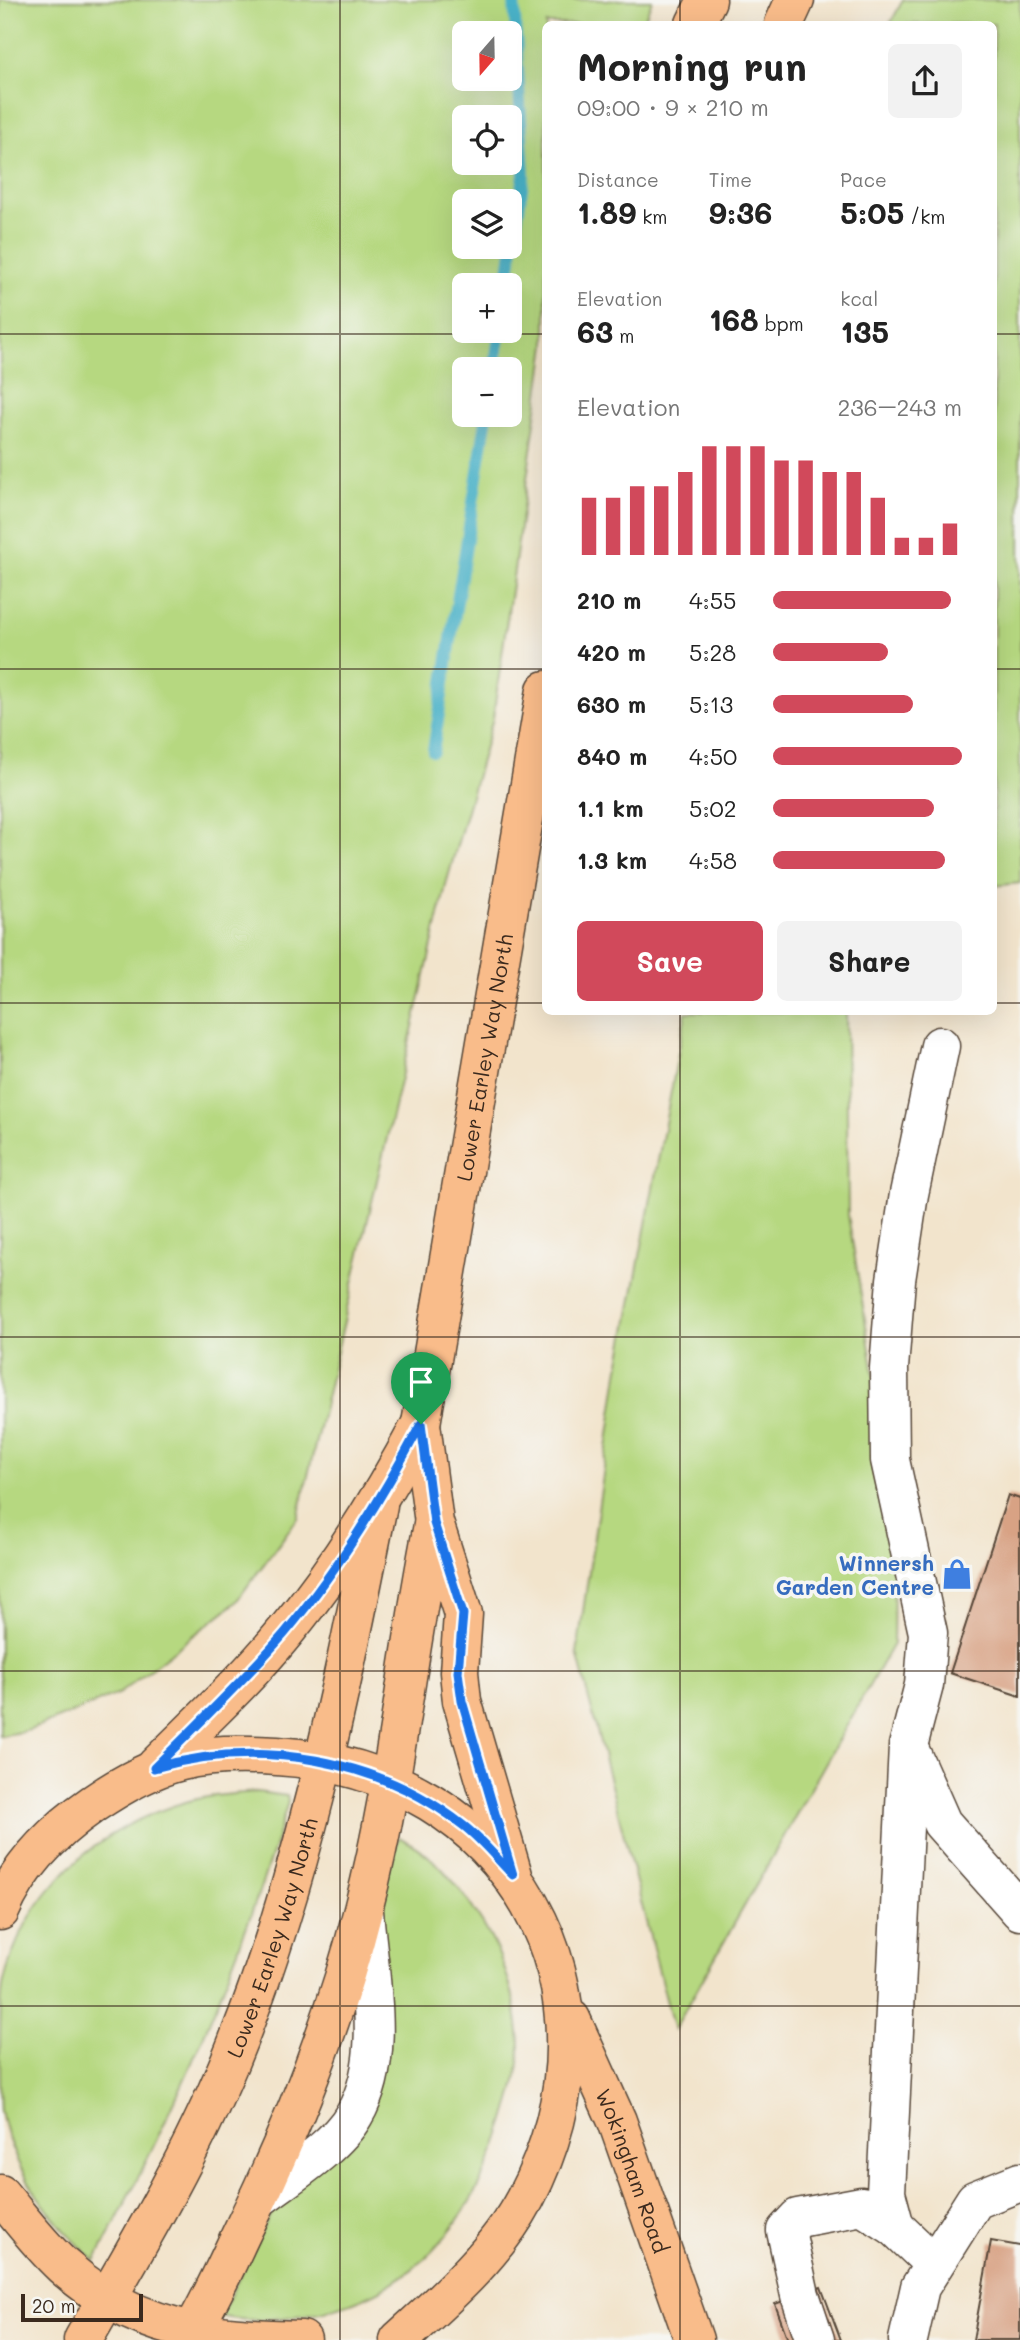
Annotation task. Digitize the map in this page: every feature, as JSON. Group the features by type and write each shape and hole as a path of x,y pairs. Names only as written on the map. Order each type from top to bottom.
{"main road":[{"path":"696,21 707,0"},
{"path":"785,21 795,0"},
{"name":"Lower Earley Way North","path":"513,1875 462,1701 458,1672 463,1614 434,1523 421,1424 542,713"},
{"name":"Lower Earley Way North","path":"154,1768 284,1633 378,1505 421,1424"},
{"name":"Lower Earley Way North","path":"83,2340 179,2171 229,2064 270,1956 325,1760 378,1505"},
{"name":"Lower Earley Way North","path":"189,2336 258,2199 297,2108 335,2005 364,1909 390,1782 418,1602 434,1523"},
{"path":"0,1911 8,1892 43,1846 72,1819 154,1768 191,1757 226,1753 325,1760 390,1782 434,1805 465,1827 513,1875 544,1931 564,2005 565,2082 544,2157 524,2201 457,2287 399,2340"},
{"path":"0,1863 43,1846"},
{"name":"Wokingham Road","path":"564,2005 617,2121 694,2340"},
{"path":"0,2194 62,2266 106,2299 148,2320 189,2336 302,2340"}],"lane":[{"path":"895,2227 886,2193 908,1746 924,1685 928,1633 890,1460 889,1368 896,1280 909,1194 940,1046"},
{"path":"908,1746 942,1823 1020,1911"},
{"path":"258,2199 341,2131 354,2117 366,2090 375,2058 364,1909"},
{"path":"908,2340 920,2287 975,2200 1020,2182"},
{"path":"815,2340 800,2295 786,2231 798,2218 862,2206 895,2227 934,2264"}],"green space":[{"path":"0,0 652,0 644,21 542,21 542,373 493,718 447,881 298,1518 235,1603 120,1693 30,1730 0,1736"},
{"path":"903,0 1020,0 1020,883 997,886 997,21 892,21"},
{"path":"685,1015 846,1015 848,1215 895,1503 893,1644 674,2030 577,1653 618,1373"},
{"path":"257,1792 287,1796 288,1802 249,1920 204,2036 152,2150 95,2261 63,2229 36,2194 24,2175 7,2134 1,2111 0,2016 3,1985 13,1951 28,1920 47,1892 70,1867 96,1845 156,1812 189,1801"},
{"path":"399,1837 432,1859 459,1888 499,1953 510,1984 519,2033 518,2068 510,2103 490,2162 474,2195 432,2251 406,2274 376,2292 342,2306 304,2315 251,2320 220,2316 271,2213 355,2130 380,1891"}],"building":[{"path":"1008,1495 1020,1499 1020,1696 950,1673"},
{"path":"991,2241 1020,2246 1020,2340 973,2340"},
{"path":"821,2287 841,2340 788,2340 775,2304"}],"waterway":[{"path":"509,273 524,175 514,0"},
{"path":"496,357 498,343"},
{"path":"433,751 485,427"}],"place":[{"name":"Winnersh Garden Centre","path":"957,1574"}],"route":[{"path":"421,1424 434,1523 463,1614 458,1672 462,1701 484,1784 513,1875 465,1827 434,1805 390,1782 325,1760 226,1753 191,1757 154,1768 233,1689 305,1608 378,1505 421,1424"}]}
